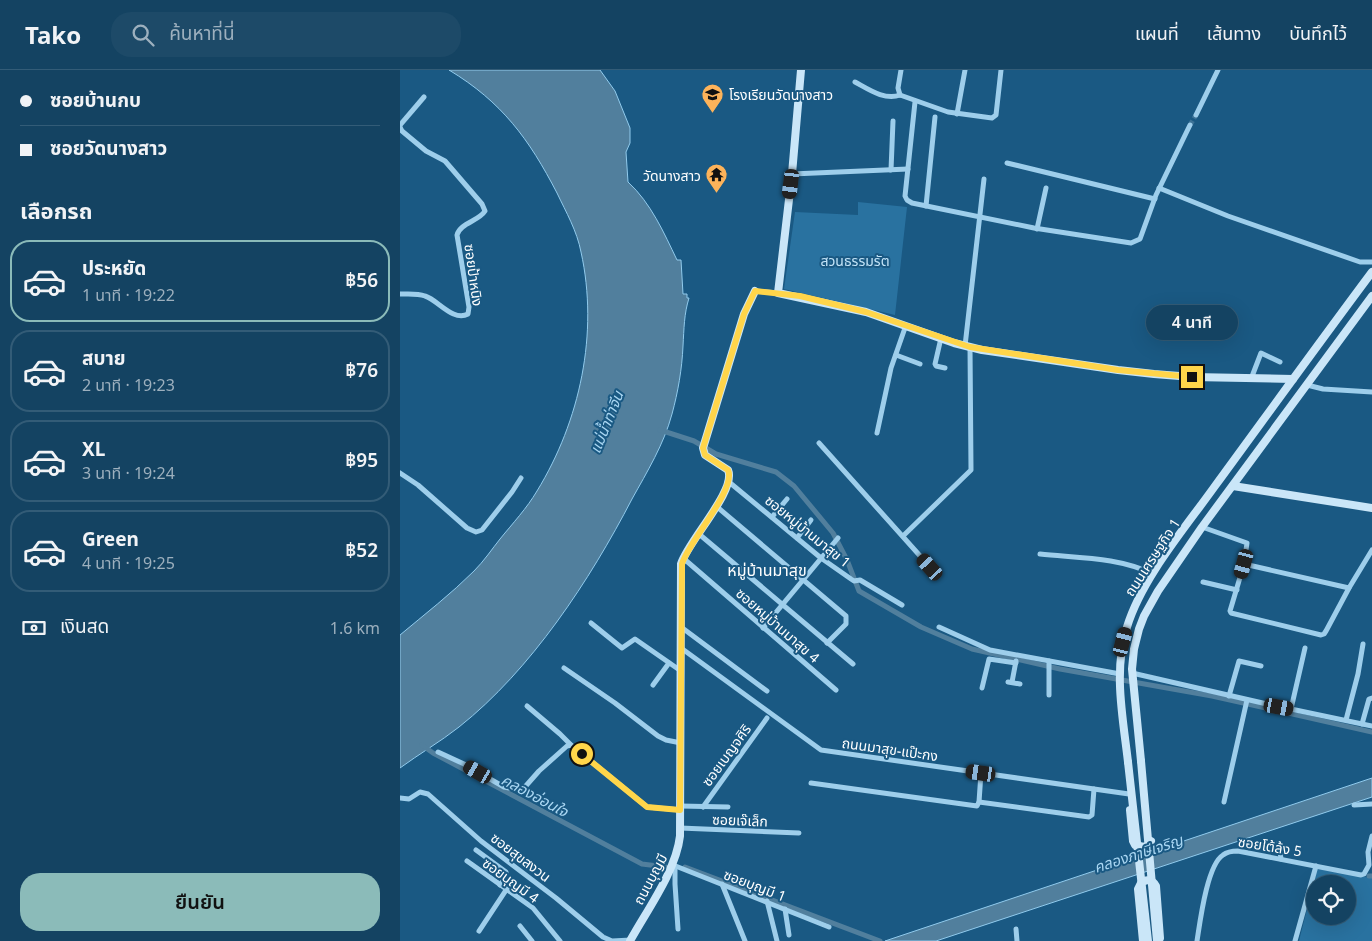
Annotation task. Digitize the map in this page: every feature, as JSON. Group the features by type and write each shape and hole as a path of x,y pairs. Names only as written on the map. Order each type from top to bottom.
{"main road":[{"path":"802,70 778,293 866,312 968,347 1127,371 1192,377 1293,380"},
{"name":"ถนนเศรษฐกิจ 1","path":"1148,941 1120,686 1122,648 1127,627 1140,598 1163,558 1372,272"},
{"path":"729,482 730,474 728,470 705,455 704,446 744,314 755,291"},
{"name":"ถนนเศรษฐกิจ 1","path":"1157,941 1141,761 1132,685 1134,649 1139,628 1158,591 1202,527 1372,296"},
{"path":"1246,443 1258,452"},
{"name":"ถนนบุญมี","path":"631,940 674,865 679,849 681,569 683,558 729,482"},
{"path":"1234,486 1372,508"},
{"path":"1120,686 1132,841 1137,846 1144,847 1149,845 1152,838 1132,685"},
{"path":"1143,941 1138,889 1141,882 1147,880 1152,881 1156,886 1161,941"}],"street":[{"path":"900,95 898,88 901,70"},
{"path":"958,114 965,70"},
{"path":"855,82 886,96 894,97 900,95 915,102 958,114 994,118 1001,70"},
{"path":"1196,114 1218,70"},
{"name":"ซอยป้าหนิง","path":"400,294 422,295 439,303 455,316 460,317 468,314 469,307 457,235 460,230 481,216 485,210 451,167 441,158 426,151 402,131 400,126 424,97"},
{"path":"915,102 905,196 907,200 926,206 1037,229 1135,242 1140,239 1159,188 1190,125"},
{"path":"926,206 935,117"},
{"path":"891,170 893,120"},
{"path":"1007,163 1155,199"},
{"path":"792,174 908,169"},
{"path":"903,536 970,472 968,347 984,179"},
{"path":"1037,229 1046,188"},
{"path":"1159,188 1228,216 1360,262 1372,262"},
{"path":"755,291 778,293"},
{"path":"877,433 891,368 906,325"},
{"path":"941,338 935,364 945,368"},
{"path":"1251,378 1261,353 1280,362"},
{"path":"896,355 920,364"},
{"path":"1307,385 1323,389 1372,392"},
{"path":"819,443 930,567"},
{"path":"400,473 418,485 467,528 476,532 482,530 512,492 520,478"},
{"name":"ซอยหมู่บ้านมาสุข 1","path":"729,482 821,558 853,581 859,579 902,605"},
{"path":"772,517 787,499"},
{"path":"716,506 842,612 847,619 846,624 828,642"},
{"path":"797,538 812,520"},
{"path":"1202,527 1246,542 1248,546 1231,613 1321,634 1324,634 1326,631 1372,550"},
{"path":"699,534 853,664"},
{"path":"763,628 838,538"},
{"path":"1040,554 1120,562 1140,567 1153,574"},
{"name":"ซอยหมู่บ้านมาสุข 4","path":"683,558 836,690"},
{"path":"1366,560 1372,562"},
{"path":"1244,564 1349,588"},
{"path":"1203,582 1237,590"},
{"path":"591,623 622,648 635,639 681,671"},
{"path":"681,627 767,691"},
{"path":"939,627 990,650 1120,674"},
{"path":"1346,720 1358,674 1363,644"},
{"name":"ถนนมาสุข-แป๊ะกง","path":"681,648 821,750 1128,794"},
{"path":"1292,709 1305,648"},
{"path":"1017,656 1010,682 1020,684"},
{"path":"982,688 989,659 1016,663"},
{"path":"1049,696 1050,661"},
{"path":"1229,696 1239,661 1261,666"},
{"path":"653,685 669,663"},
{"path":"564,668 654,733 666,740 680,743"},
{"path":"1132,673 1247,700 1372,726"},
{"path":"1362,724 1368,699 1372,698"},
{"path":"1224,802 1247,700"},
{"name":"ซอยเบญจศิริ","path":"527,706 571,745 647,807 680,808 703,806 728,808"},
{"name":"ซอยเบญจศิริ","path":"703,806 767,718"},
{"path":"438,752 464,764 504,787 519,790 524,788 539,771 571,745"},
{"path":"811,783 977,806 979,802 981,773"},
{"path":"979,802 1089,817 1092,815 1094,789"},
{"name":"ซอยสุขสงวน","path":"400,798 409,799 420,792 428,794 481,841 556,898 603,937 612,941 631,940"},
{"path":"1354,805 1372,804"},
{"name":"ซอยเจ๊เล็ก","path":"680,828 799,833"},
{"name":"ซอยโต้ล้ง 5","path":"1197,941 1207,885 1218,859 1222,855 1238,851 1364,874 1369,865 1368,852 1372,836"},
{"path":"1279,844 1281,859"},
{"path":"476,850 507,874 500,885"},
{"name":"ซอยบุญมี 4","path":"467,861 533,908 560,941"},
{"path":"674,865 678,928"},
{"name":"ซอยบุญมี 1","path":"674,865 829,927"},
{"name":"ซอยโต้ล้ง 5","path":"1295,941 1316,866"},
{"path":"722,884 746,941"},
{"path":"480,931 506,890"},
{"path":"767,901 777,941"},
{"path":"785,909 789,935"},
{"path":"520,926 532,941"},
{"path":"1016,929 1017,941"}],"green space":[{"name":"สวนธรรมรัต","path":"858,202 907,207 895,315 784,289 795,212 858,215"},
{"path":"1317,869 1354,875 1316,875"},
{"path":"1356,875 1372,878 1372,941 1299,941 1306,913 1306,925 1356,925"}],"water":[{"name":"แม่น้ำท่าจีน","path":"449,70 600,70 615,91 630,128 630,143 626,152 628,182 644,199 662,229 677,260 681,260 683,294 687,294 687,298 689,298 685,316 679,380 669,425 649,468 578,592 534,651 485,704 459,727 400,768 400,635 474,571 533,497 565,436 582,376 586,345 588,314 581,252 574,229 557,193 536,156 512,123 484,95"},
{"path":"1372,778 1372,797 936,941 885,941"}],"waterway":[{"path":"660,430 694,441 716,454 776,472 794,486 833,533 847,560 859,591 921,627 972,649 1060,669 1212,696 1372,732"},
{"name":"คลองอ่อนใจ","path":"422,745 433,753 642,864 666,867"},
{"name":"คลองอ่อนใจ","path":"685,867 880,941"}],"tunnel":[{"path":"1190,125 1196,115"}],"place":[{"name":"โรงเรียนวัดนางสาว","path":"713,113"},
{"name":"วัดนางสาว","path":"717,194"}],"district":[{"name":"หมู่บ้านมาสุข","path":"767,570"}],"route":[{"path":"582,754 647,807 680,810 681,569 687,550 699,534 729,482 730,474 726,467 705,455 703,448 744,314 755,291 800,296 866,312 954,343 982,350 1118,370 1192,377"}],"water label":[{"name":"คลองภาษีเจริญ","path":"1138,853"}]}
